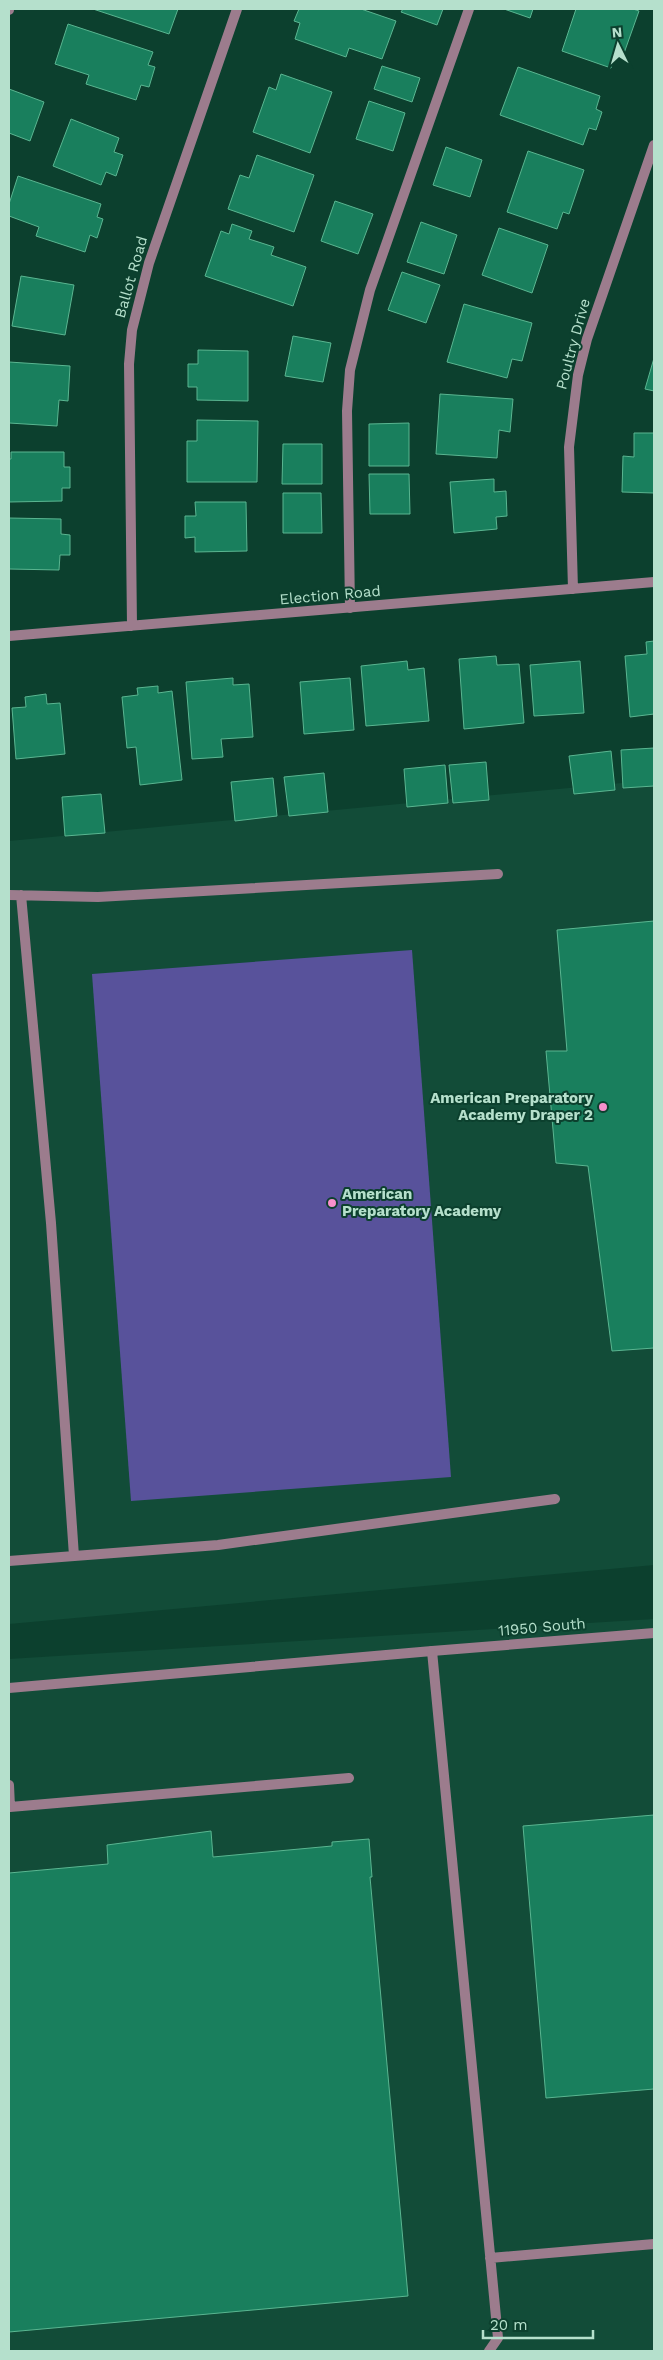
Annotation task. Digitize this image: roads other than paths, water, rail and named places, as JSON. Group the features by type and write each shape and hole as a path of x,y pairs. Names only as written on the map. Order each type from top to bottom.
{"street":[{"name":"Ballot Road","path":"132,626 129,364 132,330 149,263 237,9"},
{"path":"350,608 347,411 350,370 370,290 469,9"},
{"name":"Poultry Drive","path":"573,589 569,448 578,375 587,339 654,145"},
{"name":"Election Road","path":"9,636 654,582"},
{"path":"9,895 98,897 498,874"},
{"path":"21,895 51,1223 74,1556"},
{"path":"9,1561 218,1545 555,1499"},
{"name":"11950 South","path":"9,1688 654,1633"},
{"path":"432,1651 498,2338 489,2351"},
{"path":"9,1785 10,1807 349,1778"},
{"path":"490,2258 654,2244"}],"place":[{"name":"American Preparatory Academy Draper 2","path":"603,1107"},
{"name":"American Preparatory Academy","path":"332,1203"}]}
